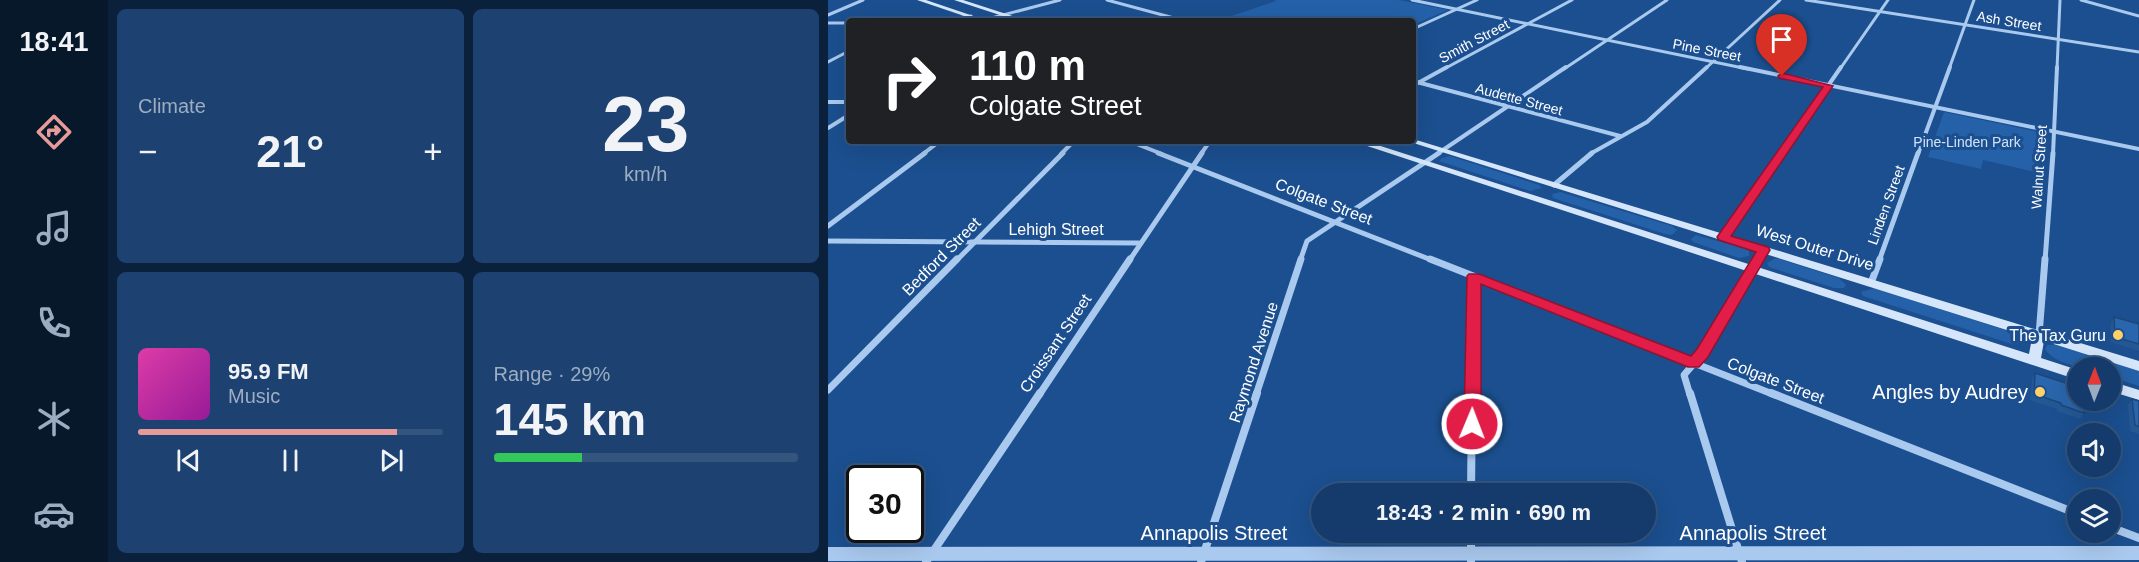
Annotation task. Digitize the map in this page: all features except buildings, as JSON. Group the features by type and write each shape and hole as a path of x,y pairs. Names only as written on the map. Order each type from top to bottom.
{"main road":[{"path":"920,0 976,18"},
{"path":"957,0 1014,18"},
{"name":"West Outer Drive","path":"1416,142 2139,366"},
{"path":"1365,144 2067,372"},
{"path":"1538,200 1554,185"},
{"path":"1676,244 1691,227"},
{"path":"2034,361 2039,335"},
{"path":"2121,389 2139,395"}],"street":[{"path":"828,15 863,0"},
{"path":"994,18 1060,0"},
{"path":"1107,0 1174,18"},
{"name":"Pine Street","path":"1412,0 2139,148"},
{"path":"1416,28 1477,0"},
{"name":"Smith Street","path":"1416,82 1572,0"},
{"path":"1441,150 1667,0"},
{"path":"1554,185 1591,153 1647,122 1780,0"},
{"name":"Ash Street","path":"1806,0 2139,52"},
{"path":"1723,237 1888,0"},
{"name":"Linden Street","path":"1870,283 1974,0"},
{"name":"Walnut Street","path":"2039,335 2054,131 2060,0"},
{"path":"2081,0 2139,16"},
{"path":"956,18 971,16"},
{"path":"828,23 846,23"},
{"path":"828,62 846,53"},
{"name":"Audette Street","path":"1416,82 1621,137"},
{"path":"828,102 846,102"},
{"path":"828,128 846,117"},
{"path":"828,226 936,144"},
{"name":"Bedford Street","path":"828,390 1071,144"},
{"name":"Colgate Street","path":"1137,144 2067,510"},
{"name":"Croissant Street","path":"928,558 1208,144"},
{"name":"Raymond Avenue","path":"1202,558 1307,241 1441,150"},
{"name":"Lehigh Street","path":"828,241 1139,243"},
{"path":"1741,558 1684,375 1703,353 1763,250"},
{"path":"1472,483 1474,276"},
{"path":"2121,531 2139,538"},
{"name":"Annapolis Street","path":"828,554 928,558 1741,558 2139,553"}],"green space":[{"path":"1274,0 1399,0 1448,10 1416,24 1416,18 1226,18 1276,1"},
{"name":"Pine-Linden Park","path":"1944,112 2044,133 2040,173 1983,160 1981,169 1928,157"},
{"path":"1450,156 1539,185 1542,188 1530,191 1439,161"},
{"path":"1560,192 1672,226 1677,230 1672,235 1665,234 1553,198 1552,194"},
{"path":"1696,235 1746,249 1749,251 1749,256 1739,258 1693,242 1691,239"},
{"path":"1776,258 1839,278 1846,285 1844,288 1834,288 1769,267 1767,263"},
{"path":"1874,288 2014,333 2020,337 2022,343 2012,344 1863,296 1861,292"},
{"path":"2047,345 2055,345 2095,357 2067,357 2067,364 2051,356 2045,349"},
{"path":"2121,365 2139,370 2139,386 2121,380"}],"place":[{"name":"The Tax Guru","path":"2118,335"},
{"name":"Angles by Audrey","path":"2040,392"}],"route":[{"path":"1472,424 1474,276 1693,363 1703,353 1763,250 1723,237 1828,86 1782,76"}]}
